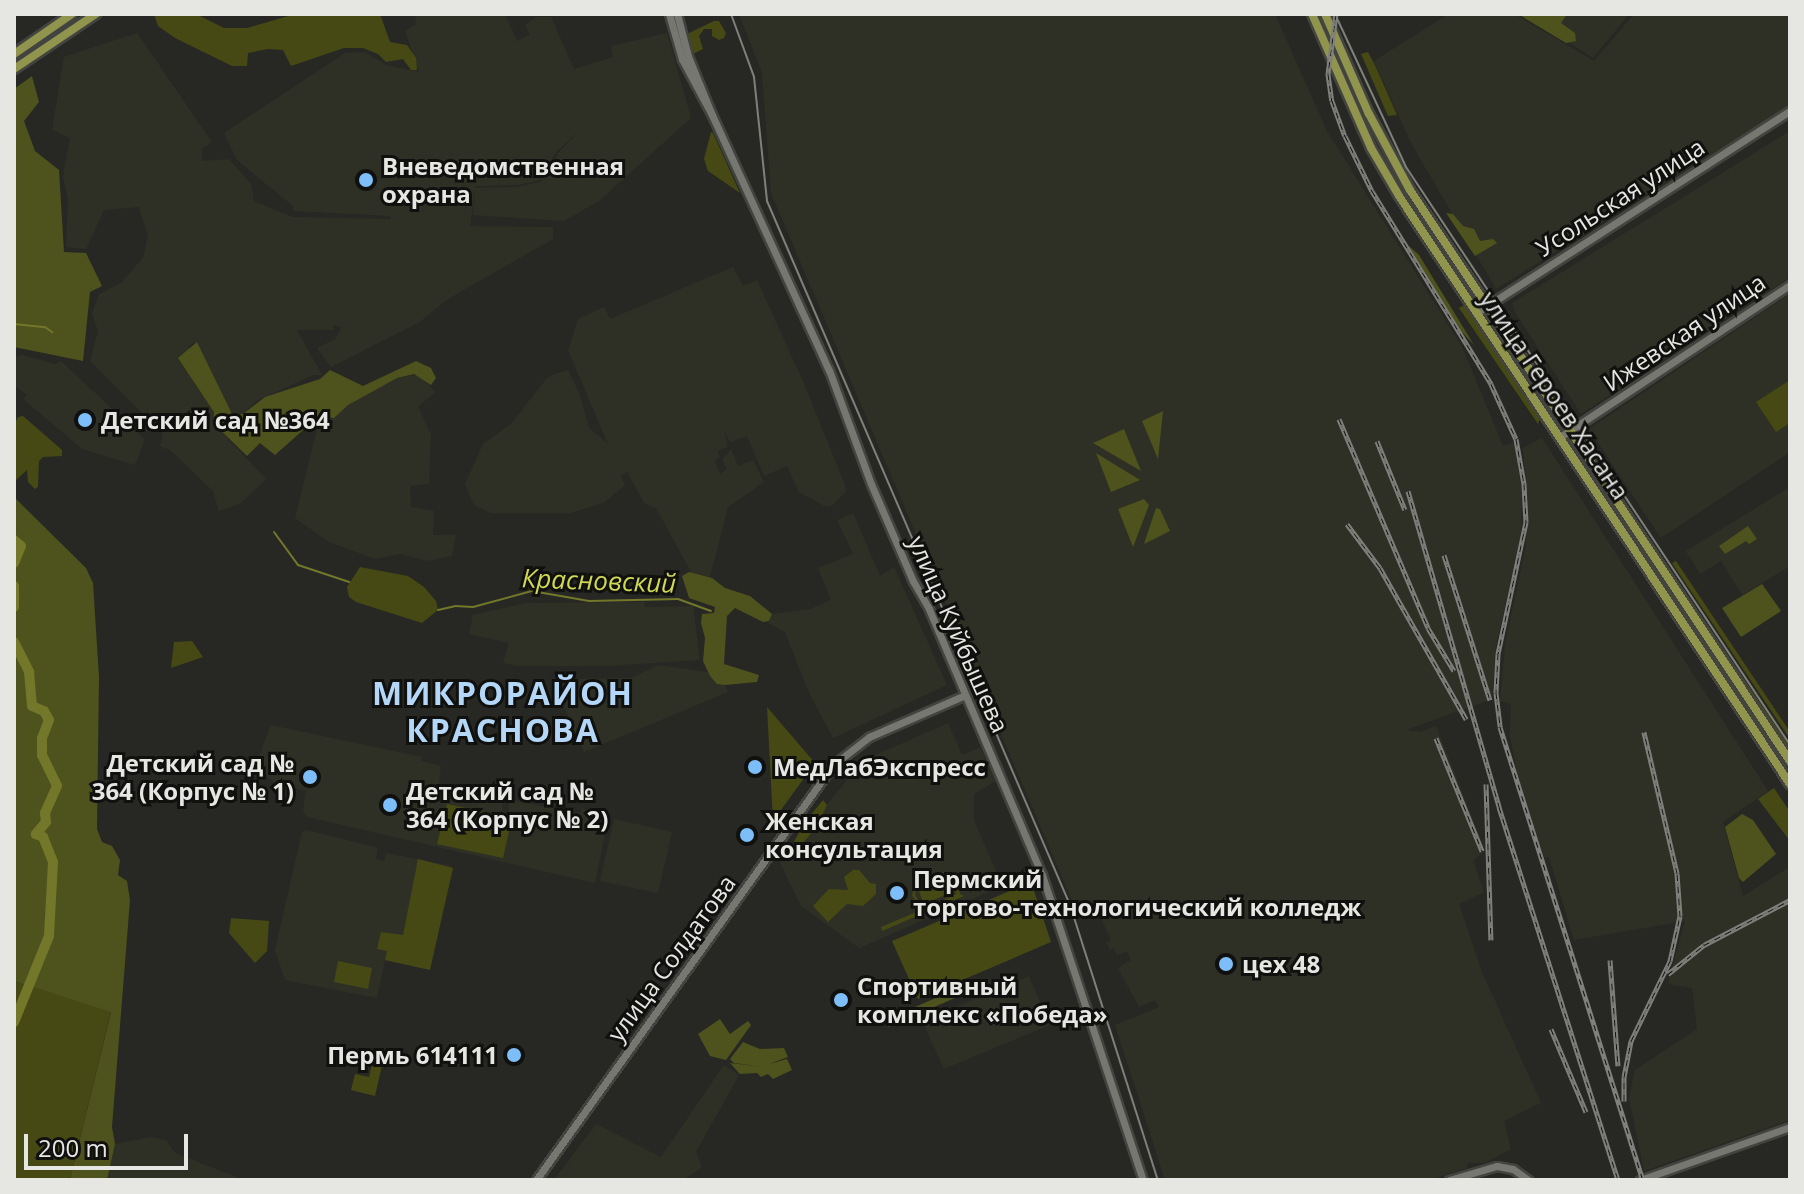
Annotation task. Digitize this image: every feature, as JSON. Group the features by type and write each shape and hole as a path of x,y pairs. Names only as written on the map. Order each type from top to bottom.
{"main road":[{"path":"14,54 72,14"},
{"path":"14,69 96,14"},
{"name":"улица Куйбышева","path":"669,14 682,59 712,115"},
{"name":"улица Куйбышева","path":"677,14 688,56 712,115 829,370 877,498 1055,907 1143,1180"},
{"name":"улица Героев Хасана","path":"1312,14 1378,160 1476,313 1790,784"},
{"name":"улица Героев Хасана","path":"1325,14 1395,164 1790,761"},
{"name":"Усольская улица","path":"1476,313 1788,114"},
{"name":"Ижевская улица","path":"1560,437 1790,285"},
{"name":"улица Солдатова","path":"536,1180 843,754 882,730 965,695"},
{"path":"1640,1180 1790,1127"},
{"path":"1449,1180 1497,1166 1513,1169 1528,1180"}],"shaded area":[{"path":"415,14 505,14 517,41 530,35 525,25 537,17 551,17 574,69 613,57 611,46 667,33 691,118 599,201 564,221 473,215 475,188 517,187 541,182 559,152 583,127 555,153 541,180 518,185 475,186 470,226 553,227 553,239 448,299 418,323 331,367 317,348 335,339 342,327 333,325 334,330 297,330 322,375 313,375 256,401 243,414 231,414 197,342 188,346 214,412 213,423 266,479 240,504 219,511 213,491 170,450 160,446 163,434 90,361 98,331 92,314 99,294 121,283 143,258 148,236 139,207 104,210 86,249 66,247 68,200 63,176 70,138 52,130 64,57 137,33 212,142 202,149 202,161 229,159 251,184 254,201 292,217 391,219 391,216 293,211 293,206 237,160 224,133 345,53 365,52 386,65 419,72 405,31 416,24"},
{"path":"739,14 1275,14 1327,131 1462,347 1503,446 1515,442 1522,496 1521,537 1496,645 1492,699 1406,730 1421,732 1436,726 1485,850 1473,861 1484,892 1459,904 1482,972 1541,1103 1504,1121 1511,1149 1486,1163 1468,1163 1467,1168 1430,1180 1165,1180 1115,1025 1159,1007 1155,1000 1139,1007 1118,968 1131,960 1127,951 1117,955 1114,948 1110,950 1106,942 1111,940 1094,903 1076,910 771,193 762,73"},
{"path":"1449,14 1514,14 1594,61 1634,14 1790,14 1790,105 1496,289 1411,143 1374,61"},
{"path":"1552,14 1629,14 1593,58 1545,27"},
{"path":"1790,131 1790,277 1581,414 1516,314 1512,303"},
{"path":"733,267 743,286 757,280 805,386 847,490 833,505 826,507 799,492 787,466 764,476 747,436 730,442 724,430 728,447 717,451 720,457 715,460 720,474 727,469 722,459 731,449 738,466 753,460 764,482 728,507 710,577 692,574 656,508 644,503 627,472 621,476 625,485 605,502 571,513 491,513 474,505 465,484 483,444 511,424 547,378 555,374 568,370 580,395 589,428 608,444 568,350 578,319 604,307 610,319"},
{"path":"1790,294 1790,452 1661,538 1589,429"},
{"name":"Детский сад №364","path":"22,355 55,364 61,361 145,440 135,465 82,449 23,399 27,395 14,385 14,357"},
{"path":"422,377 435,392 418,407 431,435 429,484 410,486 411,507 434,511 433,535 456,535 452,556 428,561 400,554 375,559 329,542 295,518 320,417 397,378"},
{"path":"1542,438 1768,791 1723,822 1743,896 1790,867 1790,1120 1644,1171 1629,1098 1635,1070 1697,1029 1692,988 1668,984 1685,921 1574,940 1549,857 1544,857 1517,773 1510,736 1511,704 1500,701 1505,645 1526,545 1528,500 1523,448"},
{"path":"1790,487 1790,566 1742,595 1721,561 1700,574 1686,551"},
{"path":"853,513 880,576 894,567 947,685 833,738 809,693 785,632 768,623 772,614 810,609 831,600 818,568 853,554 837,520"},
{"path":"644,602 645,607 693,606 700,660 607,666 520,666 503,663 509,643 469,634 473,615 525,603"},
{"path":"659,665 720,674 728,692 584,752 561,700 565,679 631,678"},
{"path":"948,723 962,755 980,747 996,781 974,794 974,820 1002,886 859,948 801,906 780,863 862,761"},
{"path":"271,725 422,757 421,761 441,766 439,783 504,798 502,811 508,812 510,800 580,813 582,808 607,824 595,883 307,817 303,811 306,791 274,782 255,767"},
{"path":"614,819 672,832 658,893 600,881"},
{"path":"306,830 378,848 376,859 384,861 386,853 451,866 430,970 385,960 377,998 285,980 275,950 302,832"},
{"path":"1029,976 1050,1025 944,1069 922,1021"},
{"path":"724,1065 739,1075 696,1152 702,1167 683,1180 554,1180 596,1124 661,1157"},
{"path":"151,1137 166,1140 175,1153 244,1180 107,1180 115,1144"}],"green space":[{"path":"154,14 196,14 224,28 247,28 295,14 380,14 390,42 407,45 416,58 417,70 411,70 403,59 386,62 378,54 363,48 344,48 291,66 283,50 268,49 248,53 247,66 232,66 175,38 158,26"},
{"path":"1518,14 1567,14 1561,23 1575,33 1576,41 1566,43"},
{"path":"719,21 726,33 724,38 719,40 712,36 712,29 704,29 699,36 703,49 693,54 687,37 689,33"},
{"path":"1368,52 1397,115 1388,116 1361,54"},
{"path":"32,76 39,102 24,121 35,151 59,170 64,252 86,253 102,286 90,292 83,361 14,347 14,89"},
{"path":"711,132 740,193 708,171 704,159"},
{"path":"1446,213 1453,214 1463,226 1474,229 1480,241 1493,239 1497,243 1475,256"},
{"path":"1408,245 1419,255 1474,345 1460,330"},
{"path":"1464,305 1540,418 1538,424 1459,308"},
{"path":"197,342 232,414 243,414 265,397 320,379 330,370 363,386 416,361 431,368 436,378 431,385 414,374 397,378 348,405 334,418 319,416 275,455 260,443 247,456 213,423 214,412 178,358"},
{"path":"1790,380 1790,423 1776,432 1756,402"},
{"path":"1163,411 1158,459 1142,421"},
{"path":"23,416 62,450 62,456 43,457 39,461 38,487 35,489 28,482 27,470 14,482 14,425 18,417"},
{"path":"1124,429 1141,471 1093,443"},
{"path":"1096,453 1140,480 1111,492"},
{"path":"14,497 86,568 93,583 99,677 97,829 102,842 112,846 120,860 118,875 127,881 130,900 112,1127 115,1144 107,1180 70,1180 111,1012 14,981"},
{"path":"1144,499 1149,505 1133,547 1118,509"},
{"path":"1156,508 1160,509 1170,531 1144,544"},
{"path":"1748,526 1757,539 1749,544 1746,541 1725,554 1719,546"},
{"path":"1676,561 1790,732 1790,739 1672,563"},
{"path":"360,567 408,576 424,587 436,601 438,610 422,623 356,602 349,597 347,587"},
{"path":"1667,568 1790,747 1790,751"},
{"path":"689,572 712,578 725,588 750,596 772,614 769,621 763,622 735,608 727,616 724,664 759,675 757,682 717,684 710,676 703,661 705,638 701,623 702,614 714,613 715,607 689,598 682,576"},
{"path":"1762,584 1781,611 1741,637 1722,608"},
{"path":"192,641 203,657 171,668 174,642"},
{"path":"767,707 815,763 773,821"},
{"path":"1774,788 1790,812 1790,841 1758,799"},
{"path":"823,800 827,805 818,824 797,851 788,853 804,823"},
{"path":"447,804 512,818 503,858 437,844"},
{"path":"1742,814 1753,820 1776,854 1743,882 1739,878 1725,827"},
{"path":"418,859 453,868 430,970 385,960 387,951 377,949 381,932 403,935"},
{"path":"853,870 859,870 870,883 876,884 876,894 863,906 847,904 828,922 813,906 829,889 848,890 844,877"},
{"path":"943,872 956,877 960,894 964,896 882,931 881,927 921,910 912,895 915,886","holes":["944,875 954,879 956,894 929,907 922,906 915,895 916,888"]},
{"path":"948,877 955,891 924,904 918,889"},
{"path":"1031,882 1051,942 918,999 892,941"},
{"path":"231,918 269,921 267,951 255,963 229,933"},
{"path":"338,961 372,968 368,989 334,982"},
{"path":"14,981 111,1011 70,1180 14,1180"},
{"path":"968,984 971,991 888,1027 885,1020"},
{"path":"720,1019 730,1034 748,1021 751,1025 726,1060 710,1056 698,1034"},
{"path":"743,1042 760,1049 784,1048 788,1057 769,1064 787,1059 792,1070 773,1079 768,1074 761,1077 757,1073 740,1074 730,1063 764,1067 734,1063 730,1059"},
{"path":"373,1059 383,1061 375,1096 351,1090 355,1074 369,1077"}],"waterway":[{"path":"14,324 45,327 52,332"},
{"path":"274,532 298,565 349,582"},
{"path":"14,540 21,546 14,563"},
{"path":"14,586 14,607"},
{"name":"Красновский","path":"438,610 455,606 473,607 532,591 589,601 678,599 711,611"},
{"path":"14,642 29,672 32,706 44,711 49,720 42,738 42,755 57,786 45,813 46,822 36,834 43,837 53,862 49,936 14,1022"}],"tram line":[{"path":"731,14 754,77 767,201 1070,905 1158,1180"},
{"path":"1335,14 1406,167 1790,745"}],"railway":[{"path":"1336,14 1328,74 1332,101 1345,136 1372,191 1491,384 1516,439 1524,484 1526,522 1498,654 1496,693 1500,727 1643,1180"},
{"path":"1339,419 1428,628 1454,671"},
{"path":"1377,441 1405,510"},
{"path":"1408,491 1499,807 1618,1180"},
{"path":"1347,524 1380,568 1466,719"},
{"path":"1444,555 1490,700"},
{"path":"1624,1101 1624,1077 1631,1041 1670,961 1680,916 1677,873 1644,732"},
{"path":"1436,738 1482,851"},
{"path":"1486,784 1491,940"},
{"path":"1668,974 1704,945 1790,900"},
{"path":"1610,960 1618,1066"},
{"path":"1551,1029 1586,1112"}],"place":[{"name":"Вневедомственная охрана","path":"366,180"},
{"name":"Детский сад №364","path":"85,420"},
{"name":"МедЛабЭкспресс","path":"755,767"},
{"name":"Детский сад № 364 (Корпус № 1)","path":"310,777"},
{"name":"Детский сад № 364 (Корпус № 2)","path":"390,805"},
{"name":"Женская консультация","path":"747,835"},
{"name":"Пермский торгово-технологический колледж","path":"897,893"},
{"name":"цех 48","path":"1226,964"},
{"name":"Спортивный комплекс «Победа»","path":"841,1000"},
{"name":"Пермь 614111","path":"514,1055"}],"district":[{"name":"МИКРОРАЙОН КРАСНОВА","path":"503,712"}]}
